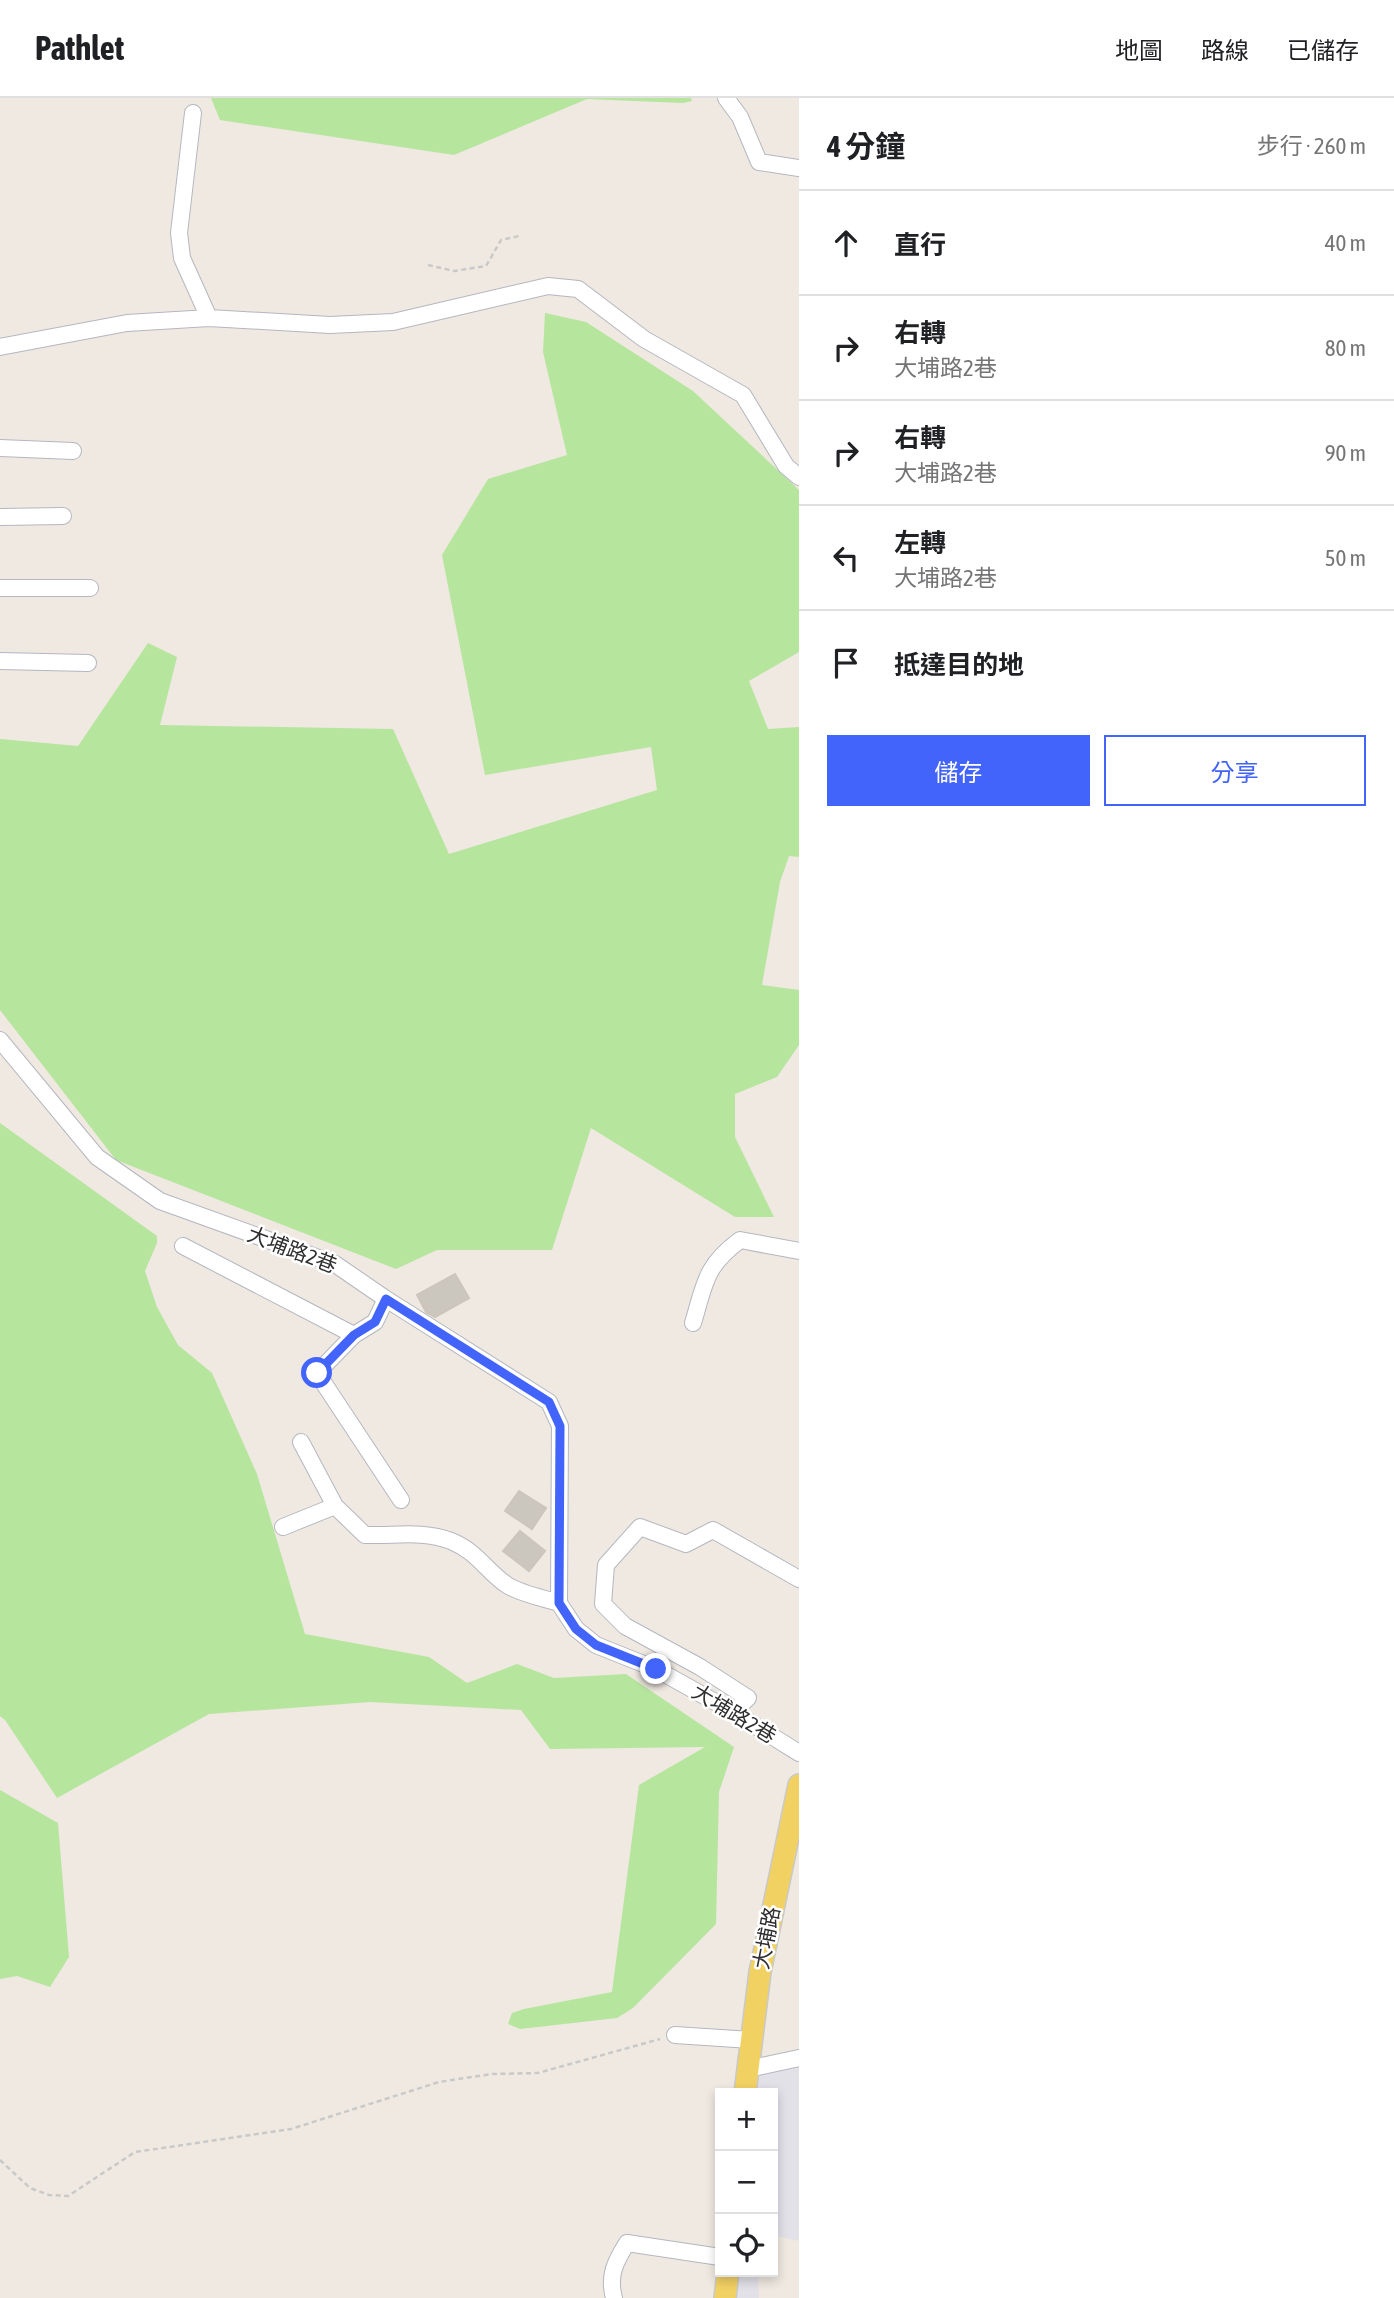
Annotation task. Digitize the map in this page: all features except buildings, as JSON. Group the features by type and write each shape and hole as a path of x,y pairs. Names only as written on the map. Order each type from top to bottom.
{"main road":[{"name":"大埔路","path":"746,2088 760,1972 799,1785"},
{"path":"725,2298 727,2277"}],"street":[{"path":"726,98 740,117 759,162 799,168"},
{"path":"192,113 178,233 182,258 209,318"},
{"path":"0,348 127,323 209,318 330,325 393,322 548,286 578,289 644,339 743,395 786,466 799,477"},
{"path":"0,448 73,451"},
{"path":"0,517 63,516"},
{"path":"0,588 90,588"},
{"path":"0,661 88,663"},
{"name":"大埔路2巷","path":"0,1040 97,1157 125,1178 160,1201 335,1264 549,1402 560,1426 559,1603 576,1629 596,1645 656,1669 799,1753"},
{"path":"693,1323 708,1272 725,1251 740,1240 799,1251"},
{"path":"183,1246 354,1335"},
{"path":"386,1299 375,1322 354,1335 317,1373 401,1500"},
{"path":"301,1442 335,1506 365,1535 393,1536 416,1532 451,1541 475,1554 508,1586 559,1603"},
{"path":"283,1527 335,1506"},
{"path":"733,1712 748,1698 700,1667 625,1626 603,1604 606,1564 640,1527 687,1544 713,1530 799,1579"},
{"path":"675,2035 751,2040"},
{"path":"748,2069 799,2058"},
{"path":"614,2298 611,2286 614,2265 627,2243 715,2256"}],"path":[{"path":"428,265 454,271 486,266 501,240 519,236"},
{"path":"0,2160 30,2188 49,2195 68,2196 135,2152 290,2129 439,2082 492,2074 538,2073 675,2035"}],"shaded area":[{"path":"799,2060 799,2241 778,2236 778,2088 750,2088 753,2063"},
{"path":"730,2277 758,2277 759,2298 729,2298"}],"green space":[{"path":"211,98 691,98 692,101 683,103 587,99 454,155 220,120"},
{"path":"545,313 586,322 693,391 799,490 799,652 749,681 768,729 799,727 799,857 789,856 780,882 762,985 799,990 799,1045 777,1077 735,1094 735,1137 774,1217 735,1217 591,1128 552,1250 437,1250 396,1269 116,1160 0,1010 0,739 78,746 148,643 177,657 160,725 393,729 449,854 657,790 651,747 485,775 442,555 488,479 567,455 543,352"},
{"path":"0,1123 157,1236 157,1243 145,1271 157,1307 178,1345 212,1373 257,1474 305,1634 429,1657 467,1683 517,1664 554,1678 626,1674 734,1747 719,1792 716,1924 633,2008 617,2018 520,2029 508,2024 512,2013 524,2009 612,1992 639,1785 705,1747 550,1749 521,1710 370,1702 209,1714 57,1798 0,1716"},
{"path":"0,1790 58,1823 69,1957 50,1987 17,1976 0,1979"}],"route":[{"path":"317,1373 354,1335 375,1322 386,1299 549,1402 560,1426 559,1603 576,1629 596,1645 656,1669"}]}
